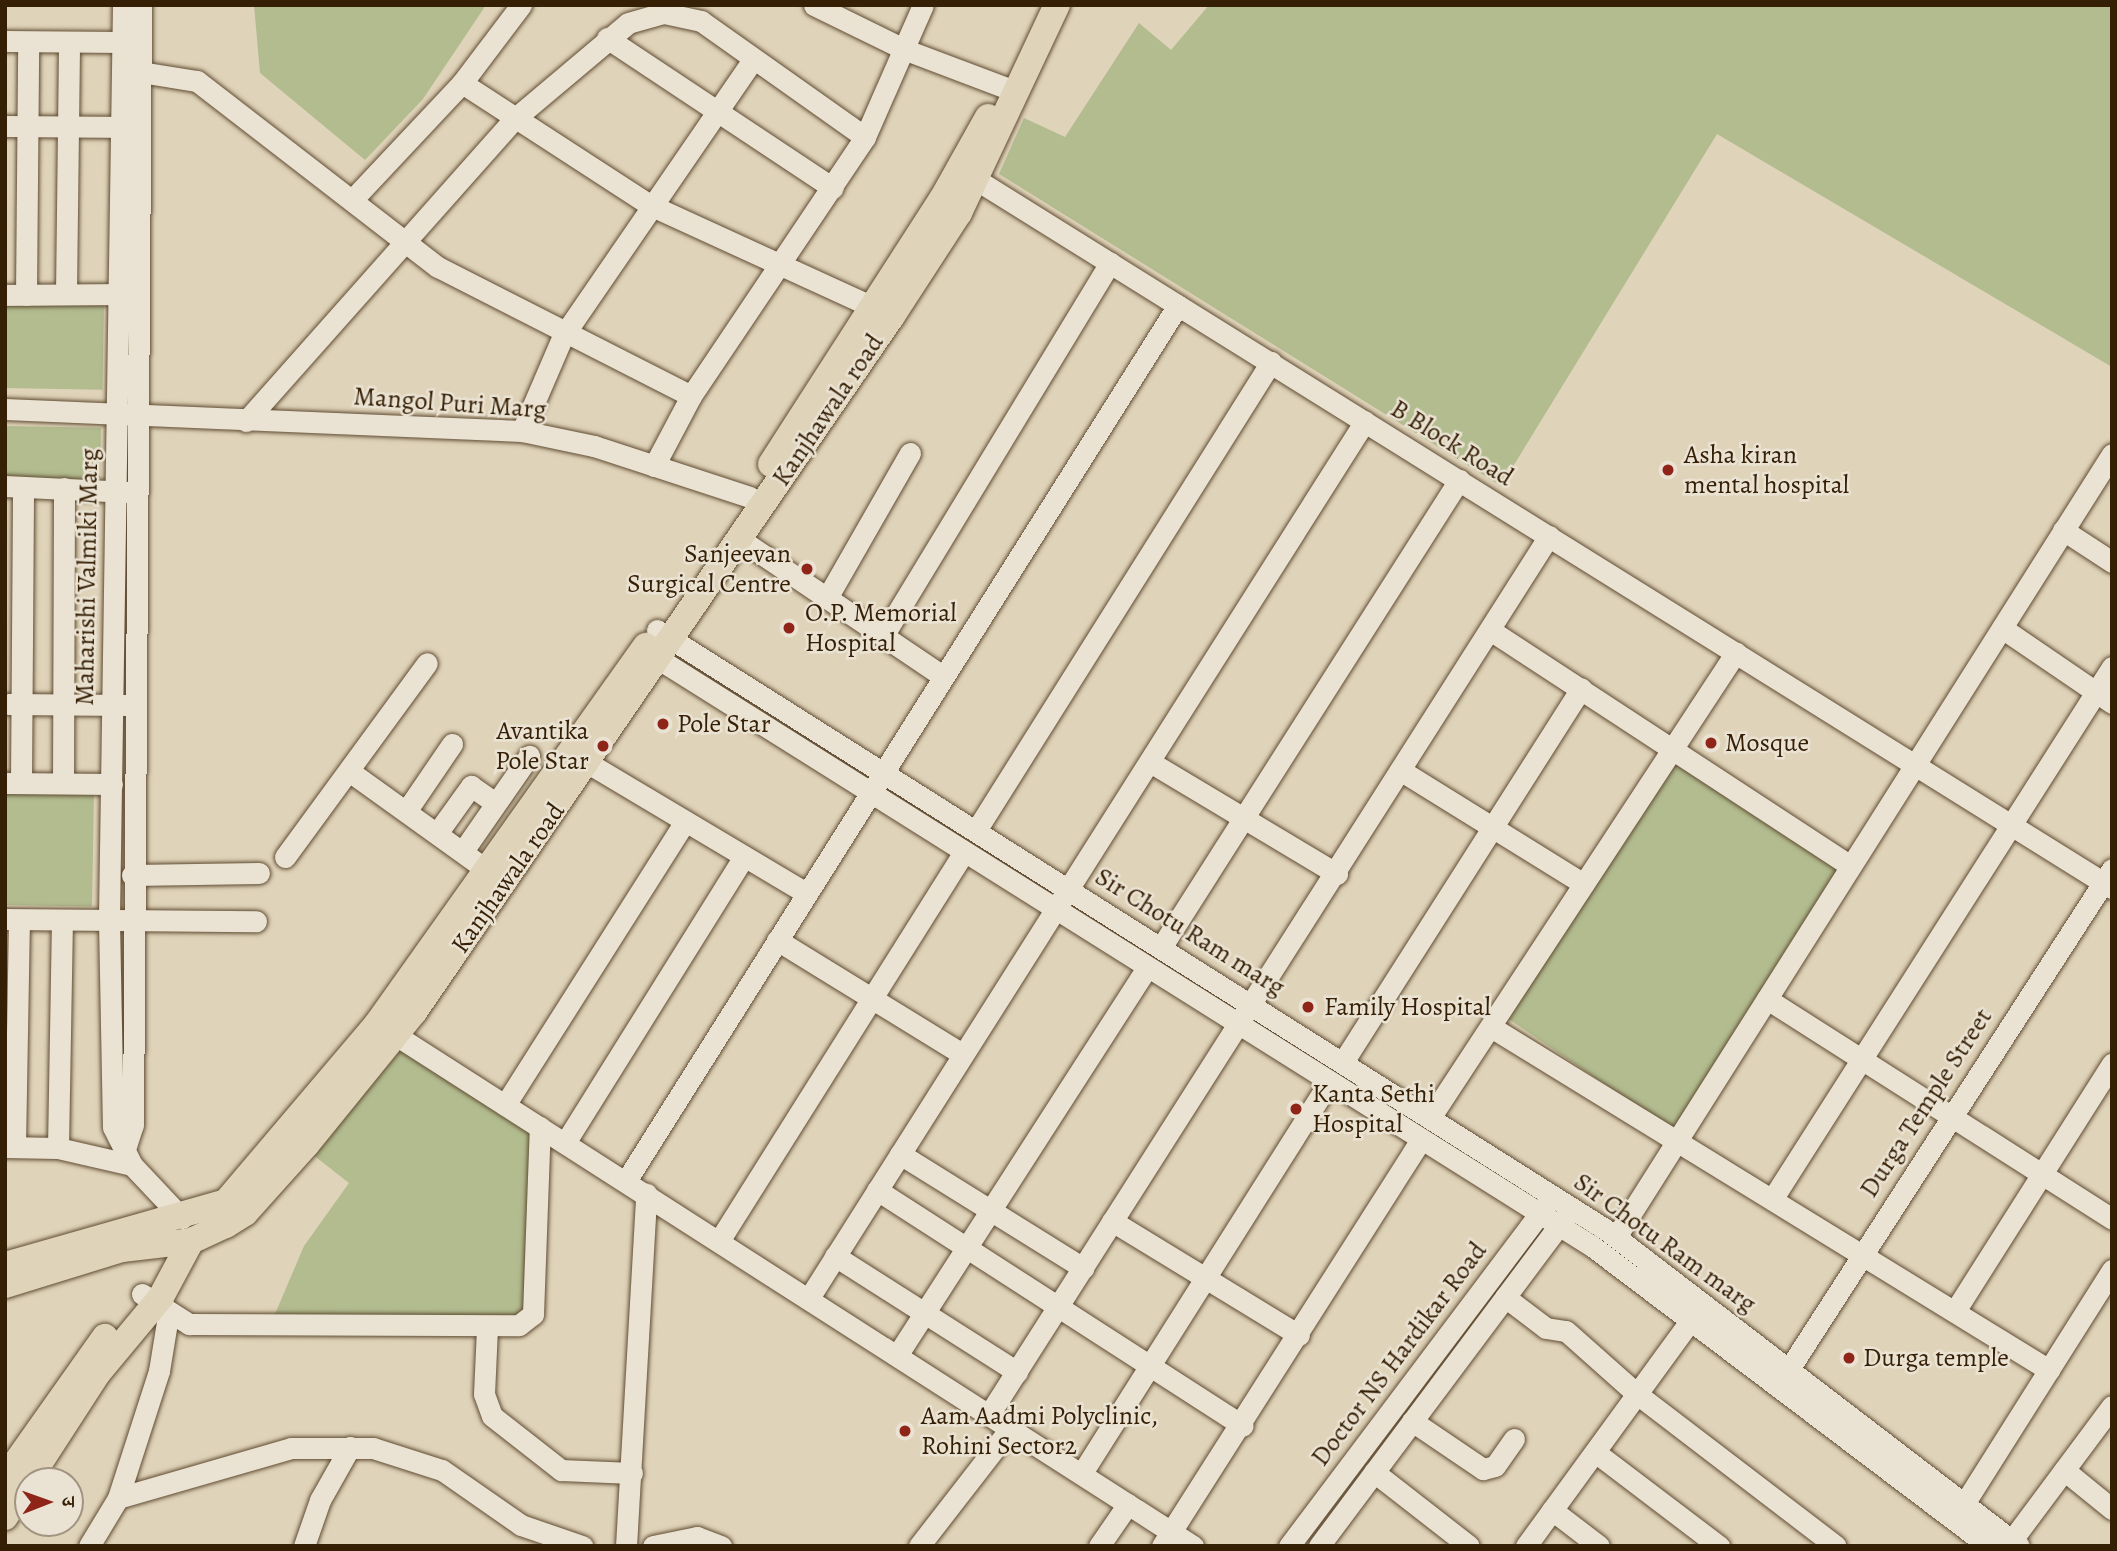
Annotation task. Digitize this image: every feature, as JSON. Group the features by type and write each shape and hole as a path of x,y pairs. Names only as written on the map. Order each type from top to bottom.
{"main road":[{"name":"Kanjhawala road","path":"968,174 1042,5"},
{"name":"Kanjhawala road","path":"186,1229 250,1208 394,1034 496,876 658,645 741,540 968,174 1057,5"},
{"name":"Kanjhawala road","path":"186,1229 230,1198 377,1024 588,763 750,497 881,311"},
{"path":"5,1265 121,1228 186,1229"},
{"path":"37,1467 98,1373 155,1305 170,1276 186,1229"},
{"path":"5,1285 186,1229"},
{"path":"5,1478 82,1364 155,1305"}],"street":[{"name":"Maharishi Valmiki Marg","path":"123,5 122,42 131,70"},
{"name":"Maharishi Valmiki Marg","path":"141,5 131,70 121,835 109,921 113,1127 130,1155 186,1229"},
{"path":"353,199 462,83 521,5"},
{"path":"814,5 906,50 1004,87"},
{"path":"654,466 691,396 783,267 865,137 906,50 923,5"},
{"path":"246,421 513,120 607,38 647,15 685,15 865,137"},
{"path":"607,38 833,188"},
{"path":"5,41 122,42"},
{"path":"28,42 28,126 15,295 119,294"},
{"path":"66,293 64,127 69,42"},
{"path":"522,431 563,336 716,108 751,62"},
{"path":"131,70 197,81 438,267 563,336 691,396"},
{"path":"462,83 513,120 650,205 881,311"},
{"path":"5,126 131,127"},
{"name":"Maharishi Valmiki Marg","path":"128,413 119,294 131,127"},
{"name":"B Block Road","path":"968,174 2014,828 2109,880"},
{"path":"883,636 1110,262"},
{"path":"625,1181 1178,305"},
{"path":"977,829 1271,362"},
{"name":"Mangol Puri Marg","path":"5,409 522,431 654,466 750,497"},
{"path":"809,1298 1365,421"},
{"path":"827,598 911,453"},
{"path":"1616,1237 2112,454"},
{"path":"1162,946 1459,480"},
{"path":"112,784 13,783 14,486 127,491"},
{"path":"63,783 61,704 64,488"},
{"path":"2063,530 2112,562"},
{"path":"990,1413 1337,874 1549,536"},
{"path":"741,540 943,676"},
{"path":"2002,628 2104,697"},
{"path":"1490,630 1674,747 1850,866"},
{"name":"Sir Chotu Ram marg","path":"658,645 883,771 1573,1208 1616,1237 2015,1543"},
{"name":"Sir Chotu Ram marg","path":"658,645 869,793 1558,1226 1690,1321 1989,1546"},
{"path":"1430,1118 1736,652"},
{"path":"285,857 427,663"},
{"path":"1773,1198 1860,1059 2104,697 2112,667"},
{"path":"1343,1062 1581,688"},
{"path":"12,704 122,705"},
{"name":"Maharishi Valmiki Marg","path":"122,705 112,784 121,835 132,874 133,1125 130,1155"},
{"path":"407,810 452,744"},
{"path":"463,852 529,756"},
{"path":"1150,762 1337,874"},
{"path":"588,763 806,893"},
{"path":"1400,770 1584,884"},
{"path":"349,771 496,876"},
{"path":"438,832 471,786 495,803"},
{"path":"505,1105 685,821"},
{"path":"719,1241 964,852"},
{"path":"565,1143 744,856"},
{"path":"132,874 259,873"},
{"name":"Durga Temple Street","path":"1788,1369 1949,1116 2109,880"},
{"path":"130,1155 58,1148 10,1147 12,920 256,921"},
{"path":"58,1148 62,920"},
{"path":"777,940 962,1054"},
{"path":"898,1354 1147,968"},
{"path":"1767,999 2112,1219"},
{"path":"1491,1027 1678,1139 2049,1370"},
{"path":"394,1034 1012,1426 1128,1504 1167,1539 1193,1546"},
{"path":"1955,1311 2112,1064"},
{"path":"1082,1473 1329,1082"},
{"path":"155,1305 188,1324 487,1328 519,1325 533,1314 540,1127"},
{"path":"1167,1539 1243,1426 1421,1140"},
{"path":"900,1153 1083,1268"},
{"path":"877,1190 1149,1368 1243,1426"},
{"path":"626,1546 646,1194"},
{"name":"Doctor NS Hardikar Road","path":"1289,1546 1554,1196"},
{"name":"Doctor NS Hardikar Road","path":"1321,1545 1573,1208"},
{"path":"1112,1221 1299,1335"},
{"path":"835,1256 1017,1372"},
{"path":"1964,1504 2112,1270"},
{"path":"1505,1297 1546,1328 1566,1331 1637,1394 1836,1546"},
{"path":"89,1546 118,1498 159,1371 155,1305"},
{"path":"1526,1546 1690,1321"},
{"path":"487,1328 484,1394 492,1416 561,1470 632,1473"},
{"path":"2015,1543 2112,1406"},
{"path":"1412,1422 1483,1468 1494,1466 1514,1439"},
{"path":"919,1546 1012,1426"},
{"path":"118,1498 291,1448 350,1447 420,1460 521,1525 582,1546"},
{"path":"304,1546 320,1500 350,1447"},
{"path":"1595,1452 1718,1546"},
{"path":"2064,1471 2112,1508"},
{"path":"1374,1472 1469,1546"},
{"path":"1099,1546 1128,1504"},
{"path":"1552,1510 1598,1546"},
{"path":"653,1546 696,1537 721,1546"}],"green space":[{"path":"254,5 486,5 423,99 365,160 260,73"},
{"path":"1209,5 2112,5 2112,367 1717,134 1501,486 999,174 1024,118 1065,137 1139,23 1171,50"},
{"path":"5,300 104,302 102,390 5,388"},
{"path":"5,426 101,428 100,484 5,482"},
{"path":"1674,747 1850,866 1672,1129 1496,1011"},
{"path":"5,791 94,793 92,907 5,905"},
{"path":"400,1051 532,1132 524,1317 272,1321 304,1246 349,1183 312,1154"}],"place":[{"name":"Asha kiran mental hospital","path":"1668,470"},
{"name":"Sanjeevan Surgical Centre","path":"807,569"},
{"name":"O.P. Memorial Hospital","path":"789,628"},
{"name":"Pole Star","path":"663,724"},
{"name":"Mosque","path":"1711,743"},
{"name":"Avantika Pole Star","path":"603,746"},
{"name":"Family Hospital","path":"1308,1007"},
{"name":"Kanta Sethi Hospital","path":"1296,1109"},
{"name":"Durga temple","path":"1849,1358"},
{"name":"Aam Aadmi Polyclinic, Rohini Sector2","path":"905,1431"}]}
